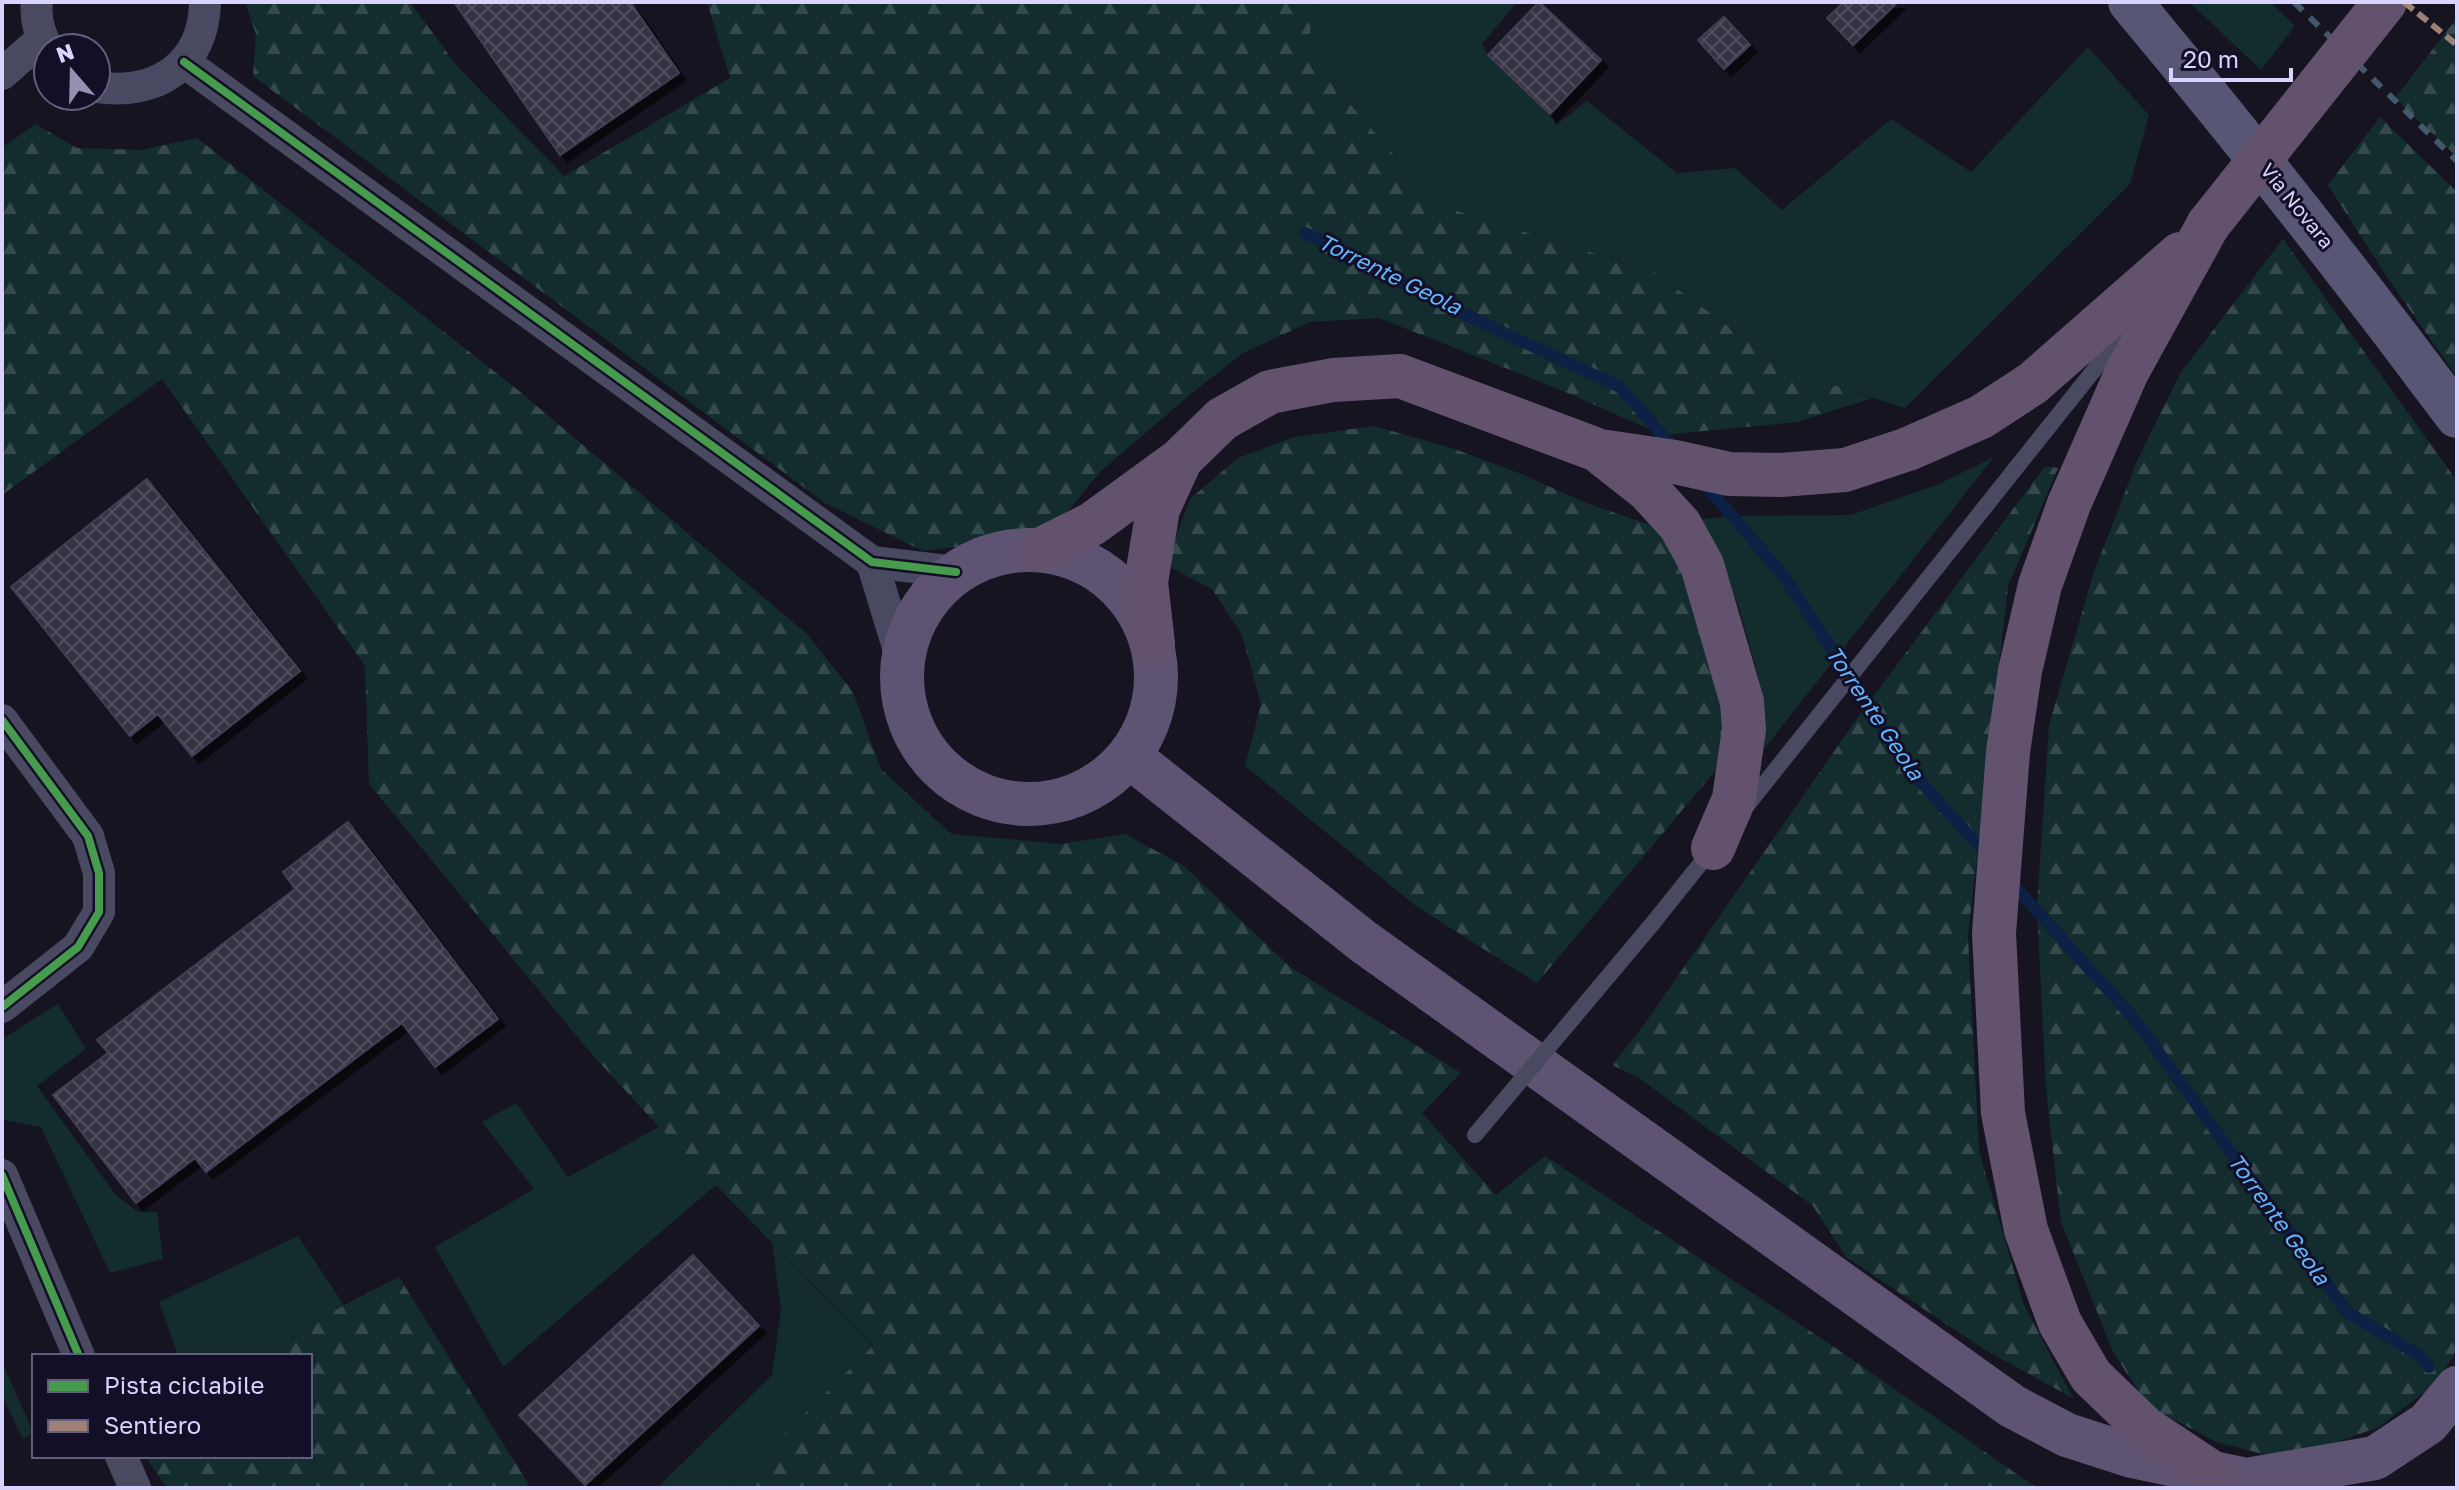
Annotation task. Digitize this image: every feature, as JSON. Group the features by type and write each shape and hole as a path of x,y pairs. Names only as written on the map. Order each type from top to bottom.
{"highway":[{"path":"2249,1481 2145,1428 2091,1376 2060,1323 2026,1230 2003,1113 1994,933 2008,752 2020,671 2040,585 2069,504 2127,372 2204,231 2385,2"},
{"path":"1040,550 1092,524 1180,460 1222,419 1270,392 1333,380 1400,376 1600,451 1729,474 1781,475 1845,470 1908,449 1981,417 2033,383 2204,231"},
{"path":"1600,451 1648,490 1680,525 1702,565 1742,702 1744,729 1734,799 1713,848"},
{"path":"1153,644 1146,582 1158,509 1180,460"}],"main road":[{"name":"Via Novara","path":"2130,2 2346,267 2457,416"},
{"path":"1040,550 1078,559 1111,579 1137,608 1153,644 1157,683 1149,722 1129,756 1099,784 1061,800 1020,805 979,795 944,773 918,740 903,702 902,660 911,626 930,596 956,572 996,554 1040,550"},
{"path":"1129,756 1364,942 2012,1406 2067,1435 2132,1456 2249,1481 2375,1458 2428,1423 2457,1388"}],"street":[{"path":"37,2 36,13 42,32"},
{"path":"112,90 143,87 166,78 184,62 197,42 205,2"},
{"path":"2,74 32,53"},
{"path":"184,62 872,562 956,572"},
{"path":"872,562 902,660"},
{"path":"2,720 88,836 99,873 99,912 78,947 2,1007"},
{"path":"2,1175 78,1354"},
{"path":"122,1458 135,1488"}],"lane":[{"path":"1475,1135 1653,923 2204,231"}],"green space":[{"path":"245,2 410,2 457,66 564,176 730,78 707,2 1314,2 1307,55 1438,205 1654,272 1788,370 1873,398 1797,422 1662,435 1568,393 1379,318 1310,322 1243,353 1192,393 1100,472 1059,522 995,542 923,551 825,503 253,76 256,34"},
{"path":"1314,2 1517,2 1482,44 1488,55 1550,114 1556,125 1587,101 1677,173 1735,168 1782,210 1891,119 1971,172 2088,47 2149,115 2130,184 1905,408 1788,370 1654,272 1438,205 1307,55"},
{"path":"2189,2 2270,2 2295,26 2261,70"},
{"path":"2457,18 2457,157 2395,98"},
{"path":"2380,117 2457,192 2457,377 2328,185"},
{"path":"35,124 77,148 141,150 197,138 513,386 807,634 853,692 881,769 951,834 1061,844 1125,834 1184,866 1290,967 1461,1073 1422,1113 1496,1195 1545,1156 1837,1349 2034,1486 2048,1488 730,1488 873,1346 589,1051 369,784 365,666 162,379 2,495 2,148"},
{"path":"2283,239 2457,481 2457,1348 2439,1381 2379,1427 2287,1460 2216,1442 2149,1406 2114,1354 2061,1222 2046,1089 2037,908 2049,725 2094,572 2137,461 2181,372"},
{"path":"1374,426 1452,448 1586,503 1683,536 1731,752 1537,983 1416,906 1245,766 1261,704 1242,635 1212,589 1165,565 1190,499 1238,458 1294,437"},
{"path":"1994,457 1757,758 1759,679 1739,608 1713,543 1694,520 1728,516 1851,515 1939,484"},
{"path":"2045,466 2058,468 2008,586 1968,936 1979,1151 2024,1305 2073,1398 1985,1350 1846,1257 1813,1206 1639,1078 1612,1065 1641,1029 1858,717"},
{"path":"58,1004 86,1049 37,1086 115,1194 138,1212 157,1212 163,1259 110,1273 41,1127 3,1120 2,1039"},
{"path":"516,1103 568,1177 659,1127 716,1185 503,1367 435,1247 534,1189 482,1122"},
{"path":"298,1236 344,1305 268,1354 177,1354 159,1302"},
{"path":"772,1243 873,1347 730,1488 657,1488 772,1375 781,1310"},
{"path":"399,1277 531,1488 167,1488 146,1458 312,1458 312,1354 268,1354 344,1305"},
{"path":"2,1362 32,1430 23,1439 2,1396"}],"building":[{"path":"454,2 630,2 679,73 560,155"},
{"path":"1539,2 1601,60 1550,114 1488,55"},
{"path":"1844,2 1898,2 1853,45 1827,18"},
{"path":"1724,17 1750,45 1724,69 1698,40"},
{"path":"147,479 300,671 192,756 158,714 130,736 11,587"},
{"path":"348,822 498,1019 435,1067 402,1023 206,1172 195,1158 136,1203 53,1095 108,1053 97,1040 295,889 283,872"},
{"path":"693,1255 759,1326 585,1485 519,1415"}],"waterway":[{"name":"Torrente Geola","path":"1305,233 1464,314 1620,387 1674,448"},
{"name":"Torrente Geola","path":"1701,480 1784,576 1910,770 1988,856"},
{"name":"Torrente Geola","path":"2008,879 2136,1021 2347,1312 2419,1355 2429,1367"}],"railway":[{"path":"2294,2 2457,161"}],"marked path":[{"path":"2404,2 2457,45"}],"cycle path":[{"path":"184,62 872,562 956,572"},
{"path":"2,720 88,836 99,873 99,912 78,947 2,1007"},
{"path":"2,1175 78,1354"}]}
